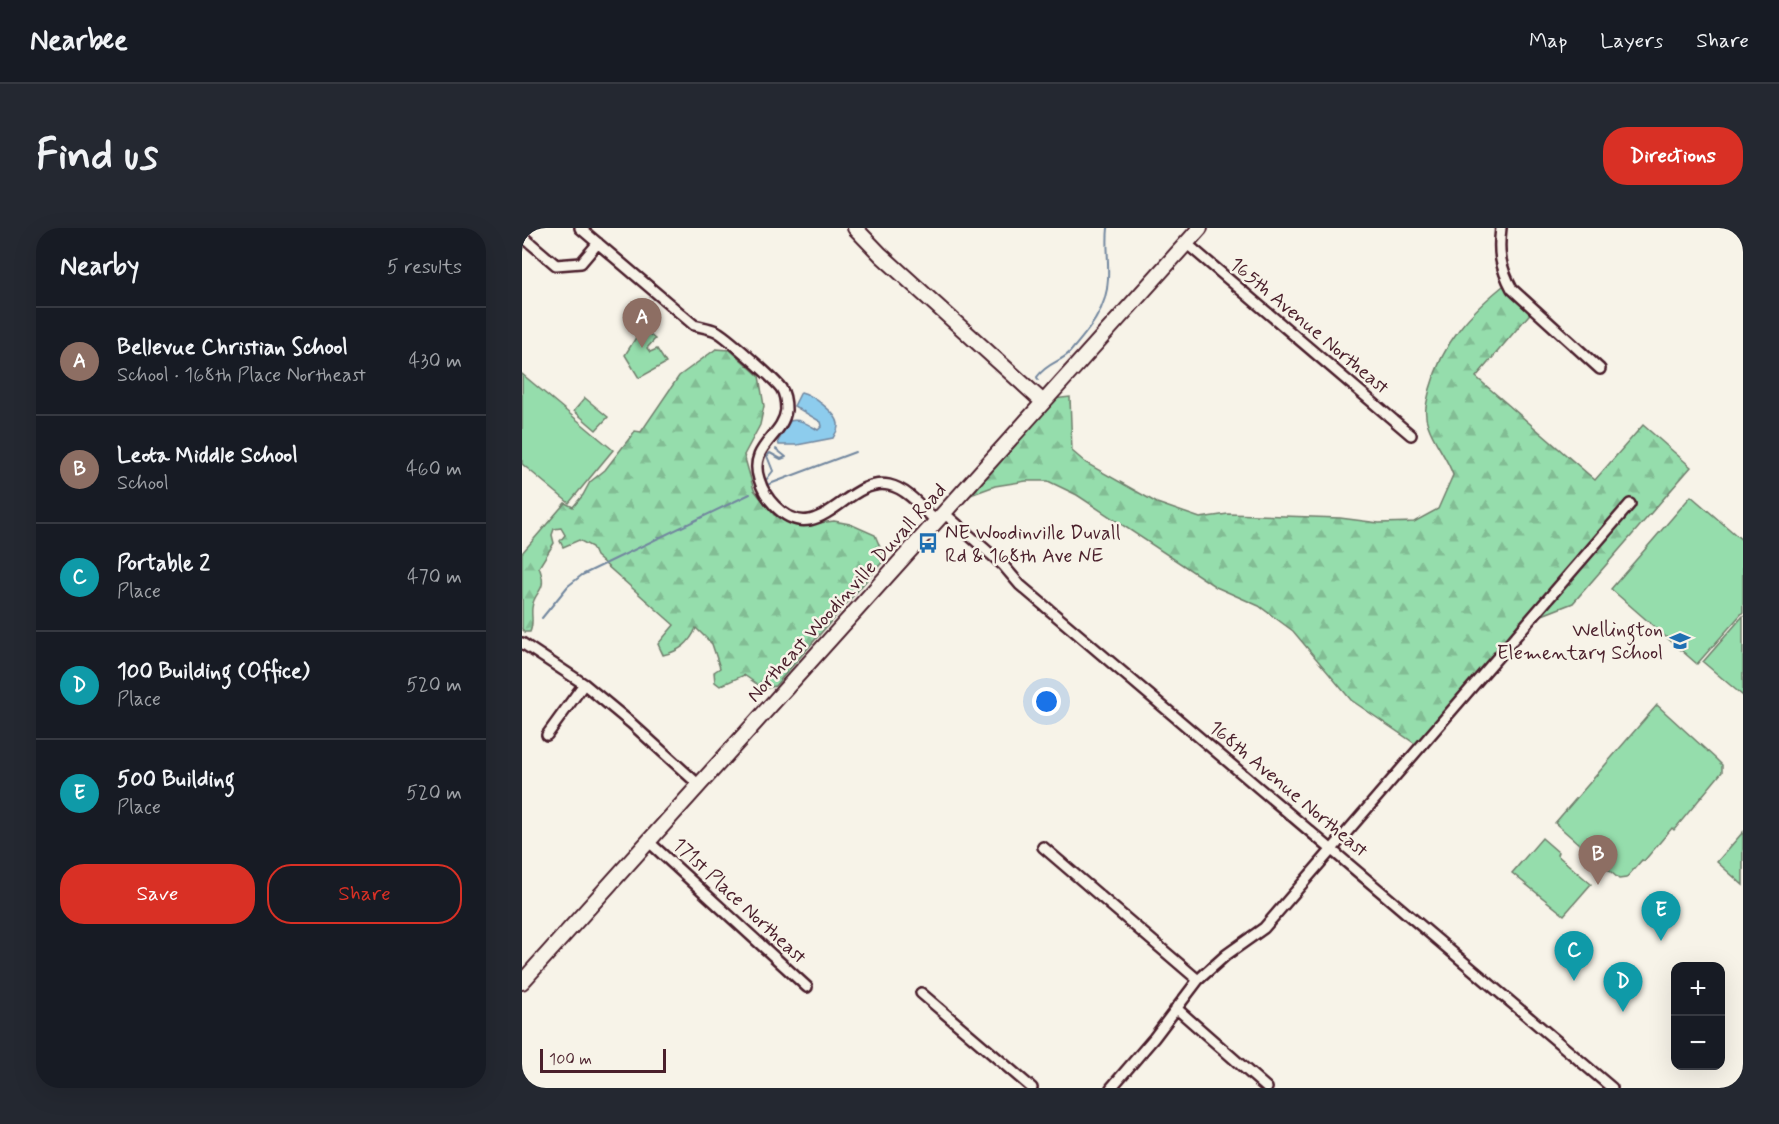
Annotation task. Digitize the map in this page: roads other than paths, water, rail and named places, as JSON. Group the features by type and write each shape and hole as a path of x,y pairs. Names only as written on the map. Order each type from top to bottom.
{"main road":[{"path":"855,228 881,255 1043,402"},
{"name":"Northeast Woodinville Duvall Road","path":"522,982 1200,228"}],"street":[{"name":"168th Avenue Northeast","path":"580,228 693,325 716,331 727,339 781,389 786,400 786,412 780,425 759,454 757,463 762,486 777,508 796,519 811,520 824,516 857,493 882,484 902,491 940,517 1004,565 1020,585 1612,1088"},
{"path":"1501,228 1498,248 1504,274 1512,289 1600,369"},
{"path":"522,236 556,265 581,263 598,243"},
{"name":"165th Avenue Northeast","path":"1186,243 1411,435"},
{"path":"1111,1088 1198,980 1226,955 1264,928 1630,504"},
{"path":"522,643 584,684 699,785"},
{"path":"547,735 584,684"},
{"name":"171st Place Northeast","path":"648,841 807,987"},
{"path":"1043,847 1198,980"},
{"path":"921,993 1032,1088"},
{"path":"1176,1008 1267,1088"}],"water":[{"path":"801,392 817,400 833,415 837,420 837,430 833,438 797,445 779,445 778,441 790,421 801,421 818,430 822,426 821,422 794,406"}],"waterway":[{"path":"1038,380 1037,377 1046,368 1070,352 1101,309 1108,279 1108,228"},
{"path":"767,485 766,480 773,471 767,456 770,453 781,459 786,457 776,449"},
{"path":"767,485 855,452"},
{"path":"542,618 568,586 582,575 750,494"}],"place":[{"name":"Bellevue Christian School","path":"642,348"},
{"name":"NE Woodinville Duvall Rd & 168th Ave NE","path":"928,543"},
{"name":"Wellington Elementary School","path":"1680,641"},
{"name":"Leota Middle School","path":"1598,885"},
{"name":"500 Building","path":"1661,941"},
{"name":"Portable 2","path":"1574,981"},
{"name":"100 Building (Office)","path":"1623,1012"}]}
